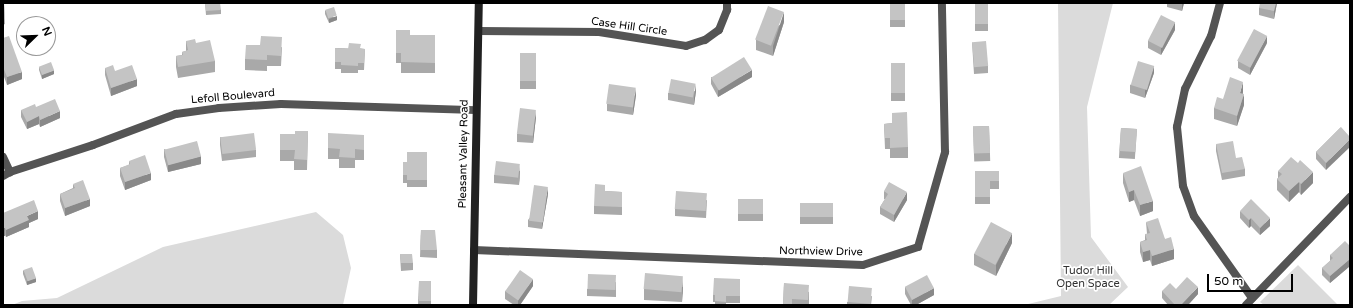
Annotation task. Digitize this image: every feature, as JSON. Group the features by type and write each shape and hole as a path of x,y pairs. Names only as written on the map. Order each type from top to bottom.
{"main road":[{"name":"Pleasant Valley Road","path":"473,305 476,110 480,3"}],"street":[{"name":"Case Hill Circle","path":"479,31 599,32 686,46 705,40 720,30 727,10 727,3"},
{"name":"Northview Drive","path":"474,250 863,265 918,247 945,152 942,3"},
{"path":"1220,3 1211,36 1185,89 1177,127 1183,186 1194,216 1252,298"},
{"name":"Lefoll Boulevard","path":"7,174 93,145 176,114 219,108 281,104 476,110"},
{"path":"3,157 7,174"},
{"path":"1246,305 1350,197"}],"green space":[{"name":"Tudor Hill Open Space","path":"1058,3 1113,3 1087,107 1091,237 1128,287 1109,305 1024,305 1061,296"},
{"path":"316,212 343,235 351,268 343,305 12,305 22,301 57,298 163,247"},
{"path":"1298,265 1338,305 1264,305 1260,302"}],"building":[{"path":"4,3 5,17 3,17"},
{"path":"205,3 220,3 221,10 206,11"},
{"path":"890,3 905,3 905,20 890,20"},
{"path":"975,3 988,3 988,24 975,24"},
{"path":"1260,3 1276,3 1274,11 1259,8"},
{"path":"768,6 784,12 771,46 755,40"},
{"path":"334,7 337,16 328,18 325,10"},
{"path":"1161,15 1175,22 1162,48 1148,41"},
{"path":"1254,29 1267,36 1250,68 1237,61"},
{"path":"396,30 410,30 410,35 435,35 435,63 401,62 401,53 396,53"},
{"path":"9,36 22,72 7,77 3,67 3,38"},
{"path":"261,36 282,37 281,56 267,55 267,60 245,59 246,45 260,45"},
{"path":"195,39 196,43 210,40 215,61 178,67 176,56 183,55 182,52 188,50 186,41"},
{"path":"986,41 988,66 974,67 972,42"},
{"path":"349,43 361,44 360,48 365,49 364,63 358,63 358,66 341,65 341,62 335,62 335,48 348,49"},
{"path":"520,53 536,53 536,81 520,81"},
{"path":"744,57 752,70 719,90 711,78"},
{"path":"1138,61 1154,66 1147,90 1131,85"},
{"path":"51,62 54,70 42,75 39,67"},
{"path":"891,63 905,63 905,93 891,93"},
{"path":"113,65 115,71 132,65 137,79 111,88 105,68"},
{"path":"1230,77 1243,82 1240,93 1244,94 1237,116 1214,108 1217,97 1223,99"},
{"path":"671,79 696,84 693,98 668,93"},
{"path":"609,84 636,88 633,108 606,104"},
{"path":"55,99 60,111 40,120 39,116 27,122 21,110 35,104 36,107"},
{"path":"520,108 536,110 533,136 517,134"},
{"path":"907,112 908,147 890,148 890,138 885,138 884,124 892,123 892,113"},
{"path":"989,126 990,153 974,154 973,127"},
{"path":"1341,127 1350,139 1326,163 1316,152"},
{"path":"1121,128 1137,129 1135,152 1119,151"},
{"path":"295,131 308,131 307,160 294,159 295,150 280,150 280,134 295,134"},
{"path":"254,133 256,150 222,154 220,137"},
{"path":"328,133 364,135 364,150 355,149 355,158 339,157 340,149 328,148"},
{"path":"197,141 201,156 168,165 164,150"},
{"path":"1233,141 1236,158 1242,157 1245,169 1222,173 1216,144"},
{"path":"407,152 427,152 427,180 407,180 407,175 403,175 403,162 407,162"},
{"path":"145,155 151,173 125,182 120,168 130,164 129,161"},
{"path":"1291,157 1298,163 1300,160 1313,172 1301,184 1299,182 1289,191 1277,179 1282,174 1278,171"},
{"path":"496,161 520,164 518,178 494,175"},
{"path":"1141,166 1153,201 1140,205 1134,190 1129,192 1123,173"},
{"path":"975,171 999,171 999,181 990,181 990,197 975,197"},
{"path":"83,180 90,199 65,208 60,194 75,188 73,184"},
{"path":"889,182 907,192 894,215 880,207 888,194 884,191"},
{"path":"595,184 605,185 605,191 622,192 622,207 594,206"},
{"path":"534,185 548,187 543,223 529,221"},
{"path":"676,191 707,193 706,211 675,209"},
{"path":"738,199 763,199 763,214 738,214"},
{"path":"1251,199 1270,218 1260,228 1251,218 1249,220 1240,211"},
{"path":"34,200 38,211 27,216 29,220 6,230 3,228 3,213"},
{"path":"800,203 833,203 833,217 800,217"},
{"path":"1158,218 1165,239 1171,237 1174,249 1152,256 1150,250 1143,252 1140,242 1147,240 1145,234 1150,233 1146,222"},
{"path":"991,222 1012,233 995,265 974,254"},
{"path":"421,230 435,230 437,250 420,250"},
{"path":"1345,241 1350,246 1350,259 1330,276 1322,268 1333,258 1330,255"},
{"path":"400,254 412,254 413,263 401,263"},
{"path":"32,267 36,278 28,281 24,270"},
{"path":"520,270 533,279 518,300 505,291"},
{"path":"645,273 683,276 681,292 644,289"},
{"path":"588,274 616,275 615,290 587,289"},
{"path":"927,275 934,288 912,300 905,287"},
{"path":"1187,277 1198,287 1181,305 1175,305 1162,291 1170,283 1176,289"},
{"path":"714,278 740,279 740,296 726,296 726,302 715,301 715,295 713,295"},
{"path":"419,281 431,281 431,301 419,301"},
{"path":"784,283 809,285 808,300 792,299 792,305 783,305"},
{"path":"849,286 872,288 871,304 848,302"}]}
